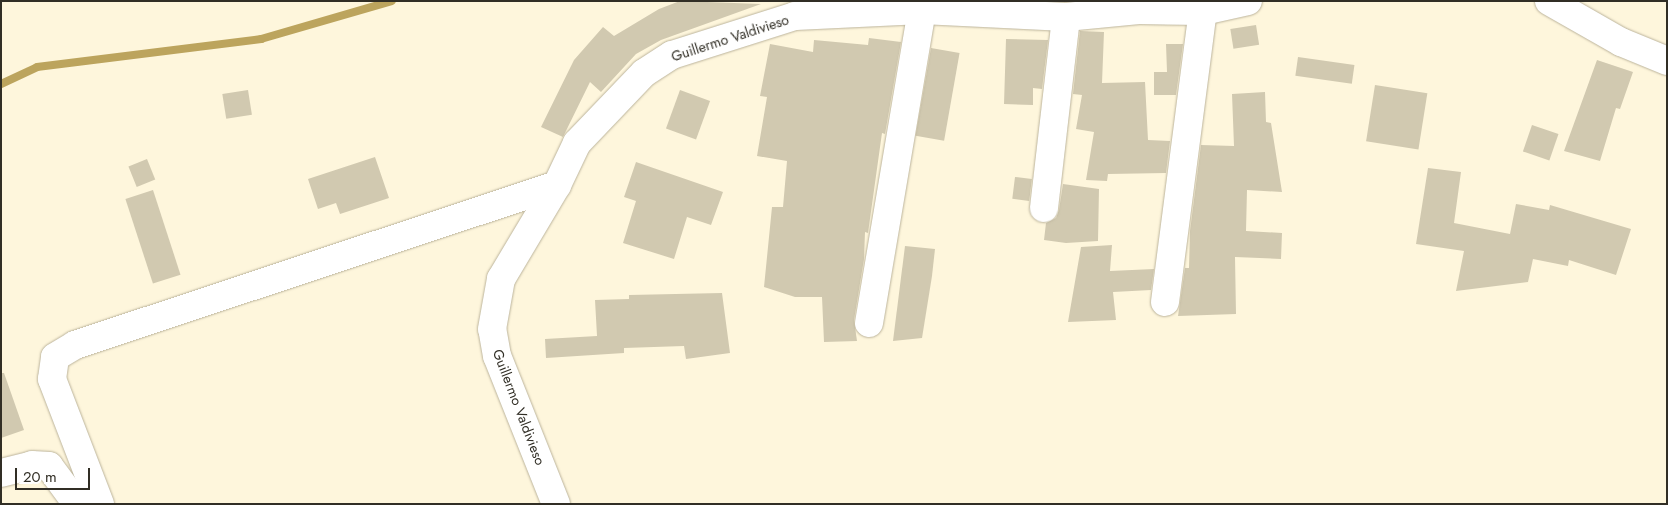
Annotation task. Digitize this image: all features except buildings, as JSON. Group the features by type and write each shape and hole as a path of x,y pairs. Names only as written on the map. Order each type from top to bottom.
{"street":[{"name":"Guillermo Valdivieso","path":"556,504 497,356 492,329 501,279 557,185 577,143 644,73 672,55 794,16 921,6 1066,17 1248,1"},
{"path":"1549,1 1621,42 1667,61"},
{"path":"869,322 921,6"},
{"path":"1165,302 1203,6"},
{"path":"1044,208 1066,17"},
{"path":"100,504 52,379 55,356 75,345 557,185"},
{"path":"1,473 32,465 49,466 77,504"}],"waterway":[{"path":"1,84 37,67 261,39 392,1"}]}
